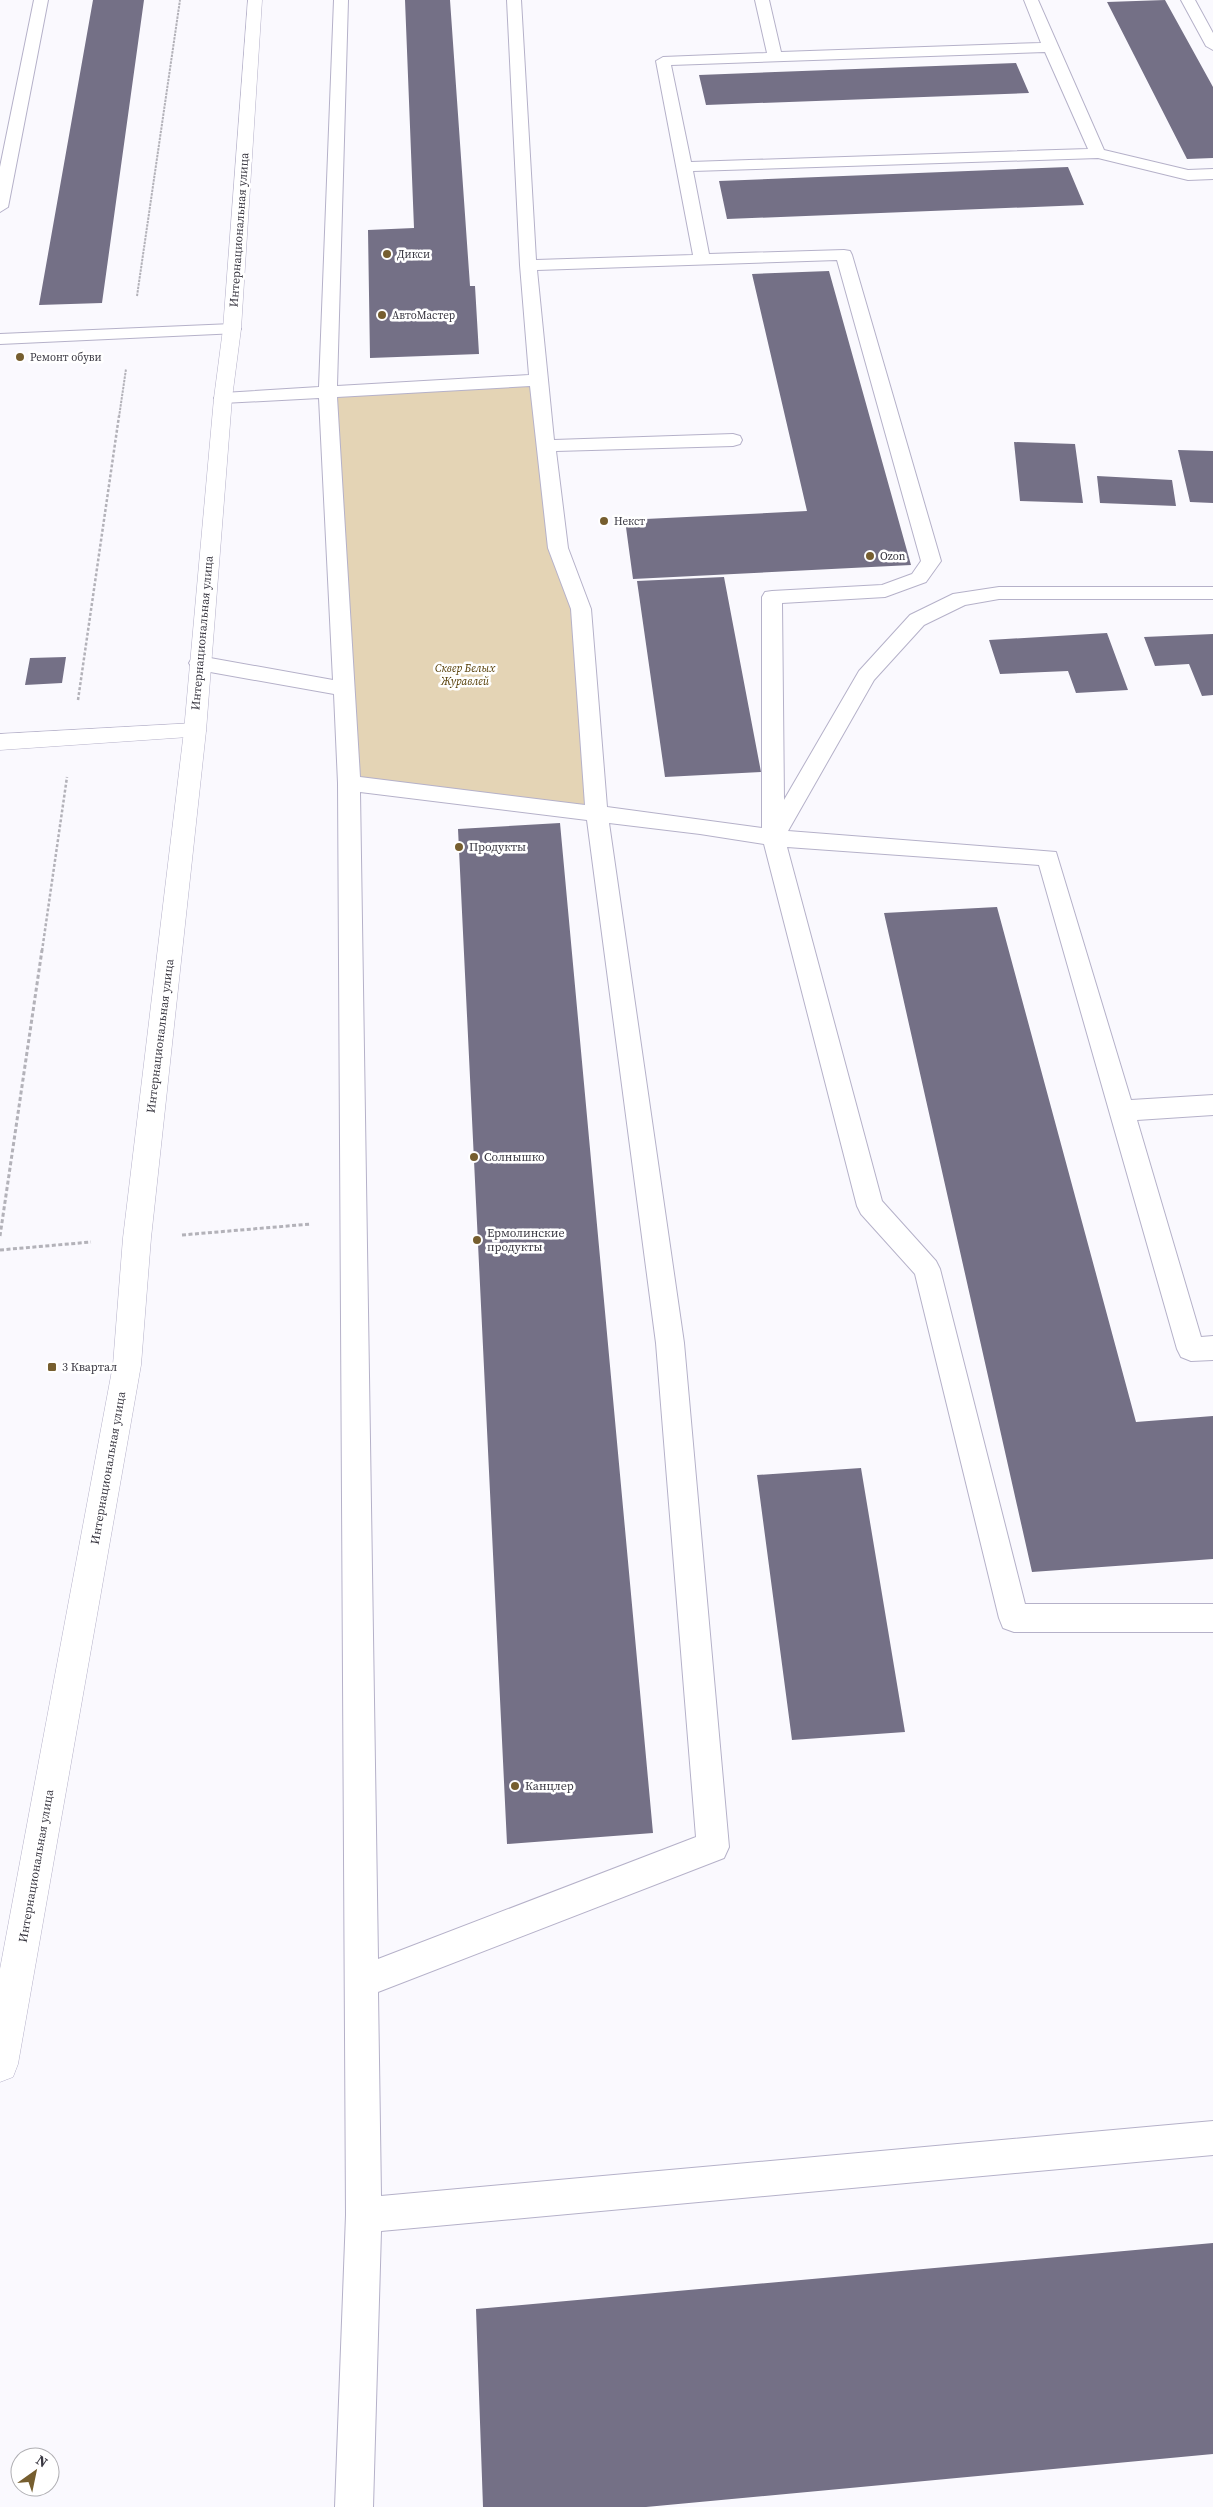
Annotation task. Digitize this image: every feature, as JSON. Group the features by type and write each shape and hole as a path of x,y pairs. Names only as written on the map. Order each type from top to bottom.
{"main road":[{"name":"Интернациональная улица","path":"0,2064 127,1365 137,1238 195,730 199,663 223,398 232,329 255,0"},
{"path":"0,742 195,730"}],"lane":[{"path":"0,207 41,0"},
{"path":"341,0 328,392 349,783 364,2215 354,2507"},
{"path":"362,1982 714,1848 670,1343 597,814 581,609 558,548 538,380 528,265 514,0"},
{"path":"762,0 775,57"},
{"path":"1031,0 1098,153"},
{"path":"1188,0 1213,46"},
{"path":"702,260 663,61 1050,47"},
{"path":"684,167 1098,153 1188,175 1213,174"},
{"path":"528,265 844,255 931,561 919,578 885,591 772,597 773,838 870,1206 927,1269 1014,1618 1213,1618"},
{"path":"0,339 232,329"},
{"path":"223,398 538,380"},
{"path":"546,446 733,440"},
{"path":"773,838 866,676 918,620 960,599 999,593 1213,593"},
{"path":"199,663 345,689"},
{"path":"349,783 700,826 773,838 1048,858 1192,1350 1213,1348"},
{"path":"1121,1111 1213,1105"},
{"path":"364,2215 1213,2138"}],"path":[{"path":"0,1236 180,0"}],"green space":[{"name":"Сквер Белых Журавлей","path":"538,380 558,548 581,609 597,814 349,783 328,392"}],"building":[{"path":"93,0 144,0 102,303 39,305"},
{"path":"405,0 450,0 470,286 475,286 479,354 370,358 368,230 414,228"},
{"path":"1165,0 1213,87 1213,158 1187,159 1107,2"},
{"path":"1016,63 1029,93 706,105 699,75"},
{"path":"1068,167 1084,205 727,219 719,181"},
{"path":"829,271 911,565 633,579 625,520 807,511 752,274"},
{"path":"1014,442 1075,444 1083,503 1020,501"},
{"path":"1178,450 1213,451 1213,503 1190,502"},
{"path":"1097,476 1172,480 1176,506 1100,503"},
{"path":"724,577 761,772 665,777 637,581"},
{"path":"1107,633 1128,690 1076,693 1068,671 1000,674 989,640"},
{"path":"1213,634 1213,695 1202,696 1189,664 1155,666 1144,637"},
{"path":"66,657 62,683 25,685 30,658"},
{"path":"560,823 653,1833 507,1844 458,829"},
{"path":"997,907 1136,1422 1213,1416 1213,1559 1032,1572 884,913"},
{"path":"861,1468 905,1732 792,1740 757,1475"},
{"path":"1213,2243 1213,2454 646,2507 483,2507 476,2309"}],"place":[{"name":"Дикси","path":"387,254"},
{"name":"АвтоМастер","path":"382,315"},
{"name":"Ремонт обуви","path":"20,357"},
{"name":"Некст","path":"604,521"},
{"name":"Ozon","path":"870,556"},
{"name":"Продукты","path":"459,847"},
{"name":"Солнышко","path":"474,1157"},
{"name":"Ермолинские продукты","path":"477,1240"},
{"name":"3 Квартал","path":"52,1367"},
{"name":"Канцлер","path":"515,1786"}]}
